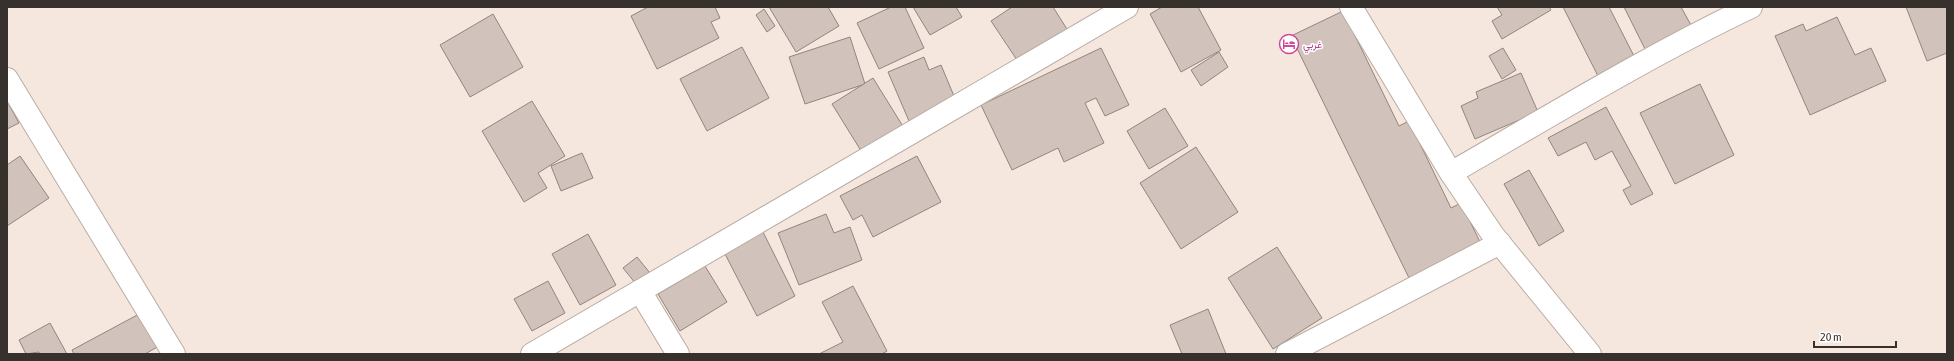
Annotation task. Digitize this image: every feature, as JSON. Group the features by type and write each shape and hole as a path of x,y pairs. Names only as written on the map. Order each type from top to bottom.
{"street":[{"path":"532,354 1127,7"},
{"path":"1351,7 1450,173 1500,243 1590,354"},
{"path":"1450,173 1704,29 1751,7"},
{"path":"7,78 174,354"},
{"path":"1287,354 1500,243"},
{"path":"640,291 678,354"}],"building":[{"path":"648,7 715,7 720,18 711,22 719,38 657,69 631,16"},
{"path":"769,7 828,7 839,26 796,52"},
{"path":"891,7 905,7 924,48 879,69 857,23"},
{"path":"913,7 956,7 962,17 930,35"},
{"path":"1012,7 1053,7 1072,37 1023,69 991,21"},
{"path":"1162,7 1198,7 1221,50 1181,72 1150,14"},
{"path":"1497,7 1549,7 1551,10 1502,39 1492,21 1502,15"},
{"path":"1563,7 1609,7 1636,60 1599,78"},
{"path":"1624,7 1681,7 1692,27 1646,51"},
{"path":"1906,7 1947,7 1947,53 1927,61"},
{"path":"764,9 775,26 767,32 756,15"},
{"path":"1343,11 1399,126 1409,121 1451,208 1461,203 1480,242 1409,278 1291,36"},
{"path":"493,14 523,67 470,97 440,45"},
{"path":"1837,17 1855,55 1871,48 1886,81 1810,115 1775,36 1803,24 1806,31"},
{"path":"850,37 865,84 805,104 789,57"},
{"path":"742,47 769,98 707,131 680,79"},
{"path":"1101,48 1129,105 1105,116 1096,98 1085,103 1104,143 1064,162 1058,148 1012,170 981,105"},
{"path":"1503,48 1516,70 1502,79 1489,56"},
{"path":"1219,52 1228,67 1201,86 1191,70"},
{"path":"924,57 929,70 941,65 959,108 912,128 888,72"},
{"path":"1521,73 1538,112 1475,139 1461,106 1478,98 1476,92"},
{"path":"873,78 904,128 863,154 832,104"},
{"path":"1700,84 1734,155 1675,184 1640,113"},
{"path":"7,101 19,123 7,129"},
{"path":"532,101 565,156 538,173 547,188 524,202 482,131"},
{"path":"1606,107 1653,194 1631,205 1623,190 1631,186 1612,151 1595,160 1586,142 1558,156 1548,138"},
{"path":"1165,108 1188,146 1149,169 1127,131"},
{"path":"1196,147 1238,212 1181,249 1140,183"},
{"path":"582,153 593,178 561,191 551,166"},
{"path":"20,156 49,198 7,226 7,165"},
{"path":"917,156 941,202 873,237 862,215 853,220 840,196"},
{"path":"1529,170 1564,231 1539,246 1504,184"},
{"path":"826,214 834,233 850,227 862,260 799,285 778,233"},
{"path":"763,232 795,296 757,316 724,252"},
{"path":"588,234 616,285 580,305 552,254"},
{"path":"1277,247 1322,318 1273,349 1228,278"},
{"path":"637,257 650,273 636,284 623,268"},
{"path":"705,266 727,302 680,331 658,294"},
{"path":"548,281 565,313 532,331 514,299"},
{"path":"853,286 887,351 882,354 819,354 843,342 822,302"},
{"path":"1208,309 1226,354 1182,354 1170,325"},
{"path":"141,313 159,346 145,354 74,354 72,350"},
{"path":"50,323 67,354 40,354 39,352 26,354 19,340"}],"place":[{"name":"غربي","path":"1289,44"}]}
